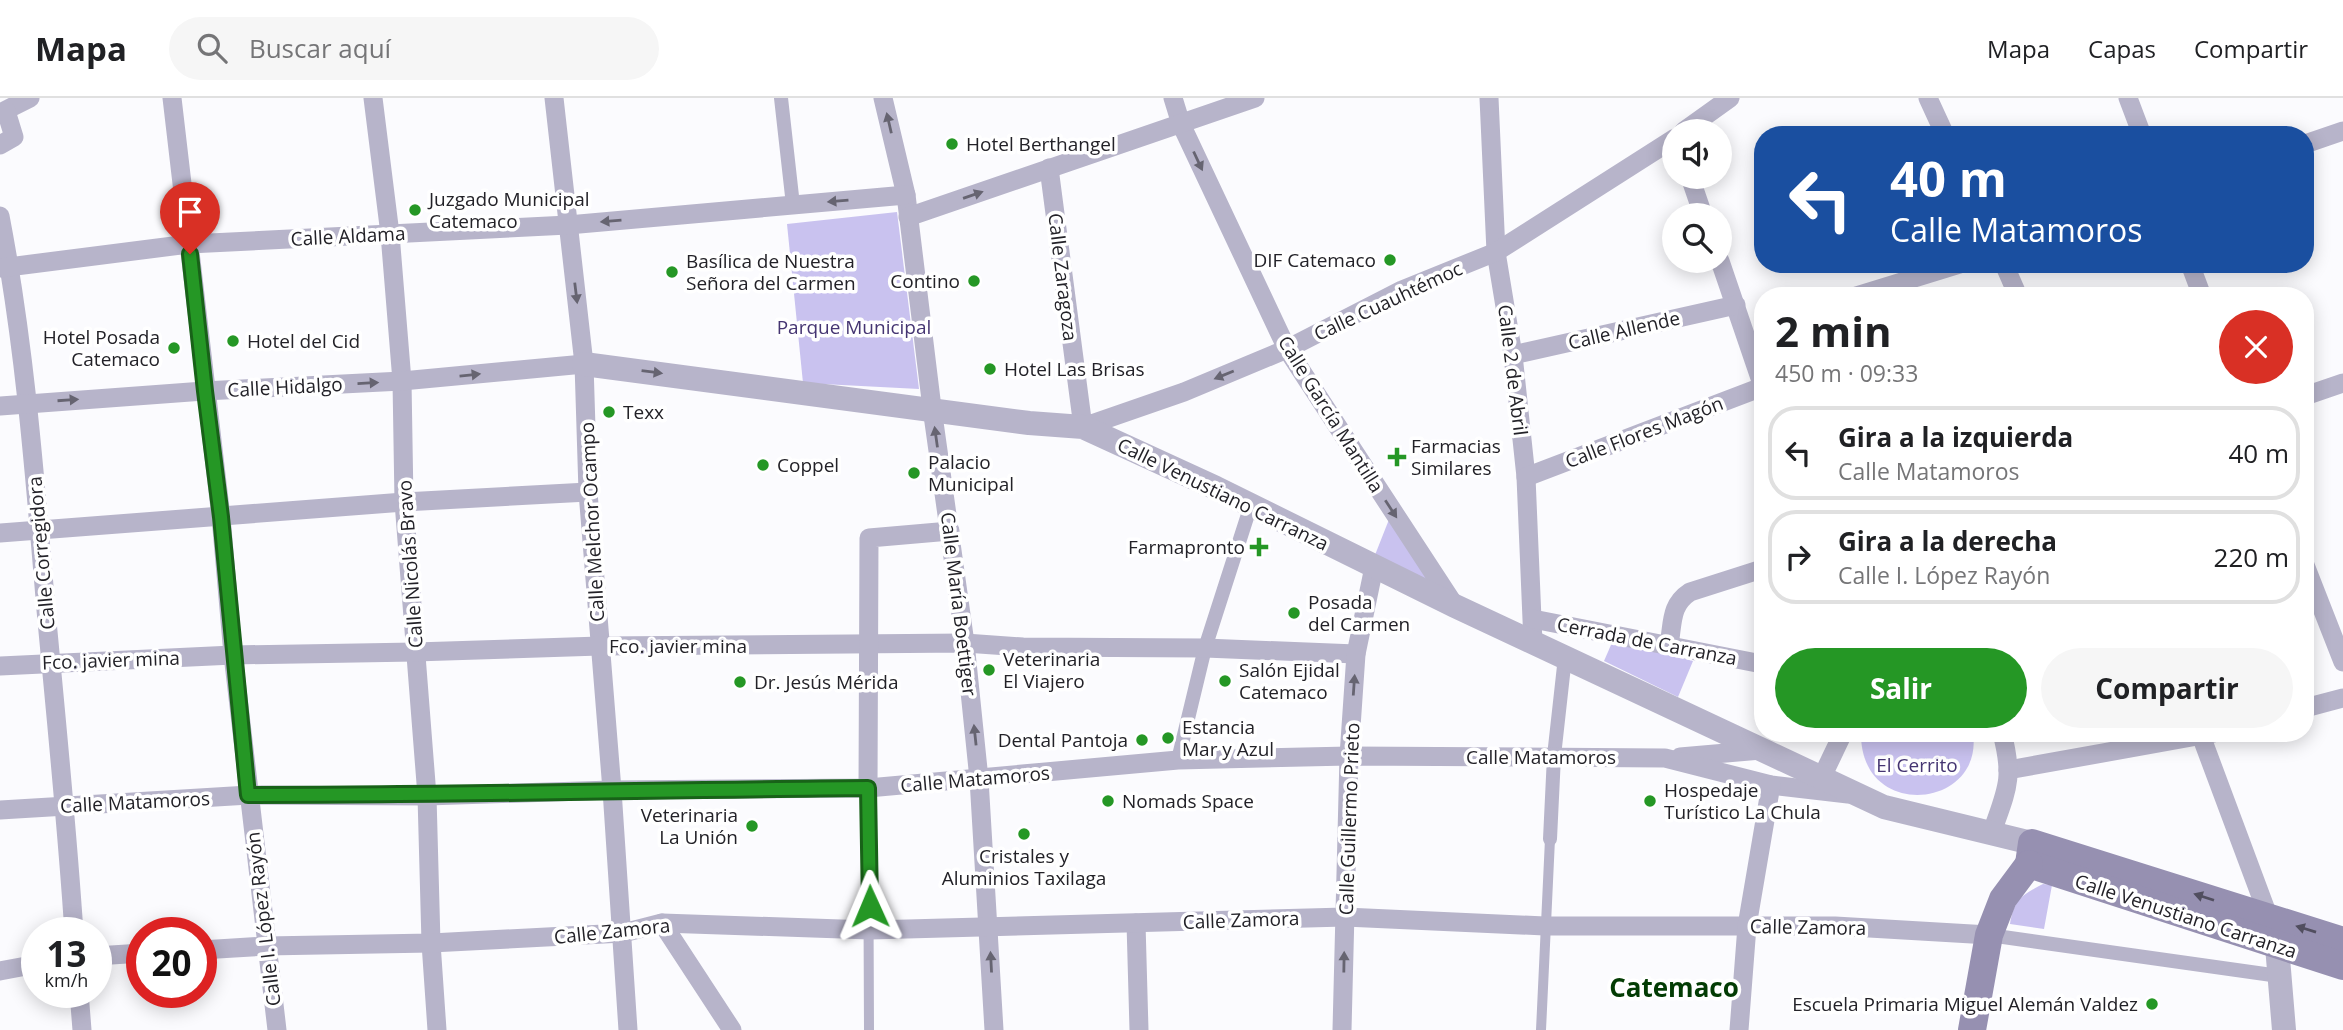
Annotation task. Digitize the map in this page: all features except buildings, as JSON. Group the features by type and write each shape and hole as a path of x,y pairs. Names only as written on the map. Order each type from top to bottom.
{"main road":[{"name":"Calle Venustiano Carranza","path":"2031,853 2343,941"},
{"name":"Calle Venustiano Carranza","path":"2031,853 2277,946 2343,966"},
{"path":"1972,1030 1989,935 2003,899 2031,853"}],"street":[{"path":"0,145 14,137 3,112 30,98"},
{"name":"Calle I. López Rayón","path":"172,98 221,517 248,795 277,1030"},
{"name":"Calle Nicolás Bravo","path":"373,98 390,234 402,382 404,502 427,796 431,943 437,1030"},
{"name":"Calle Melchor Ocampo","path":"554,98 584,364 587,492 623,933 628,1030"},
{"path":"781,98 793,205"},
{"name":"Calle María Boettiger","path":"883,98 906,195 965,643 979,779 995,1030"},
{"name":"Calle García Mantilla","path":"1173,98 1181,124 1287,349 1455,606"},
{"path":"908,217 1255,98"},
{"name":"Calle 2 de Abril","path":"1489,98 1496,252 1513,355 1526,477 1533,631"},
{"path":"1929,98 1941,126"},
{"path":"2128,98 2139,126"},
{"path":"1698,119 1718,101"},
{"path":"2314,141 2343,131"},
{"name":"Calle Cuauhtémoc","path":"1083,427 1184,391 1287,349 1402,290 1496,252 1662,146"},
{"name":"Calle Zaragoza","path":"1049,168 1083,427"},
{"name":"Calle Aldama","path":"5,267 189,244 568,225 906,195"},
{"name":"Calle Corregidora","path":"0,216 5,267 28,403 73,917"},
{"path":"1724,273 1736,305 1753,327"},
{"path":"1886,287 1931,273"},
{"name":"Calle Allende","path":"1513,355 1736,305"},
{"name":"Calle Venustiano Carranza","path":"402,382 584,364 932,408 1029,423 1083,427 1251,505 1455,606 1533,631 1565,657 1884,807 1992,832 2031,853"},
{"name":"Calle Hidalgo","path":"0,407 205,391 402,382"},
{"path":"2314,393 2343,383"},
{"name":"Calle Flores Magón","path":"1526,477 1754,388"},
{"path":"0,533 404,502 587,492"},
{"path":"1178,760 1205,649 1251,505"},
{"path":"868,788 869,538 950,531"},
{"name":"Calle Guillermo Prieto","path":"1342,1030 1349,756 1356,654 1374,567"},
{"path":"1669,645 1675,605 1681,598 1690,592 1754,572"},
{"path":"2314,588 2343,662"},
{"name":"Cerrada de Carranza","path":"1533,631 1669,645 1754,662"},
{"name":"Fco. javier mina","path":"0,666 233,655 600,646 965,643 1023,647 1356,654"},
{"path":"1550,839 1554,756 1565,657"},
{"path":"2314,706 2343,698"},
{"path":"1822,777 1839,742"},
{"path":"1992,832 2009,785 2004,742"},
{"path":"2008,771 2162,742"},
{"path":"2208,742 2277,946 2284,1030"},
{"path":"1665,758 1761,750"},
{"name":"Calle Matamoros","path":"0,810 248,795 427,796 612,790 868,788 1178,760 1349,756 1665,758 1771,785 1861,796"},
{"path":"1739,1030 1747,926 1771,785"},
{"name":"Calle Zamora","path":"217,949 431,943 623,933 662,923 870,930 1345,917 1545,926 1835,926 1989,935 2279,976"},
{"path":"662,923 732,1030"},
{"path":"1136,923 1139,1030"},
{"path":"0,971 21,967"},
{"path":"80,1008 82,1030"}],"lane":[{"path":"868,788 869,1030"},
{"path":"1541,1030 1550,839"}],"green space":[{"name":"Parque Municipal","path":"897,212 919,389 803,383 787,224"},
{"path":"1390,517 1432,586 1373,560"},
{"path":"1614,638 1693,661 1678,697 1604,661"},
{"name":"El Cerrito","path":"1863,742 1972,742 1971,758 1960,778 1942,790 1921,795 1899,792 1880,781 1866,762"},
{"path":"2043,884 2052,885 2044,929 2010,924 2020,899"}],"place":[{"name":"Hotel Berthangel","path":"952,144"},
{"name":"Juzgado Municipal Catemaco","path":"415,210"},
{"name":"DIF Catemaco","path":"1390,260"},
{"name":"Basílica de Nuestra Señora del Carmen","path":"672,272"},
{"name":"Contino","path":"974,281"},
{"name":"Hotel del Cid","path":"233,341"},
{"name":"Hotel Posada Catemaco","path":"174,348"},
{"name":"Hotel Las Brisas","path":"990,369"},
{"name":"Texx","path":"609,412"},
{"name":"Farmacias Similares","path":"1397,457"},
{"name":"Coppel","path":"763,465"},
{"name":"Palacio Municipal","path":"914,473"},
{"name":"Farmapronto","path":"1259,547"},
{"name":"Posada del Carmen","path":"1294,613"},
{"name":"Veterinaria El Viajero","path":"989,670"},
{"name":"Salón Ejidal Catemaco","path":"1225,681"},
{"name":"Dr. Jesús Mérida","path":"740,682"},
{"name":"Estancia Mar y Azul","path":"1168,738"},
{"name":"Dental Pantoja","path":"1142,740"},
{"name":"Nomads Space","path":"1108,801"},
{"name":"Hospedaje Turístico La Chula","path":"1650,801"},
{"name":"Veterinaria La Unión","path":"752,826"},
{"name":"Cristales y Aluminios Taxilaga","path":"1024,834"},
{"name":"Escuela Primaria Miguel Alemán Valdez","path":"2152,1004"}],"district":[{"name":"Catemaco","path":"1674,988"}],"route":[{"path":"190,254 221,517 248,795 427,796 612,790 868,788 870,906"}]}
